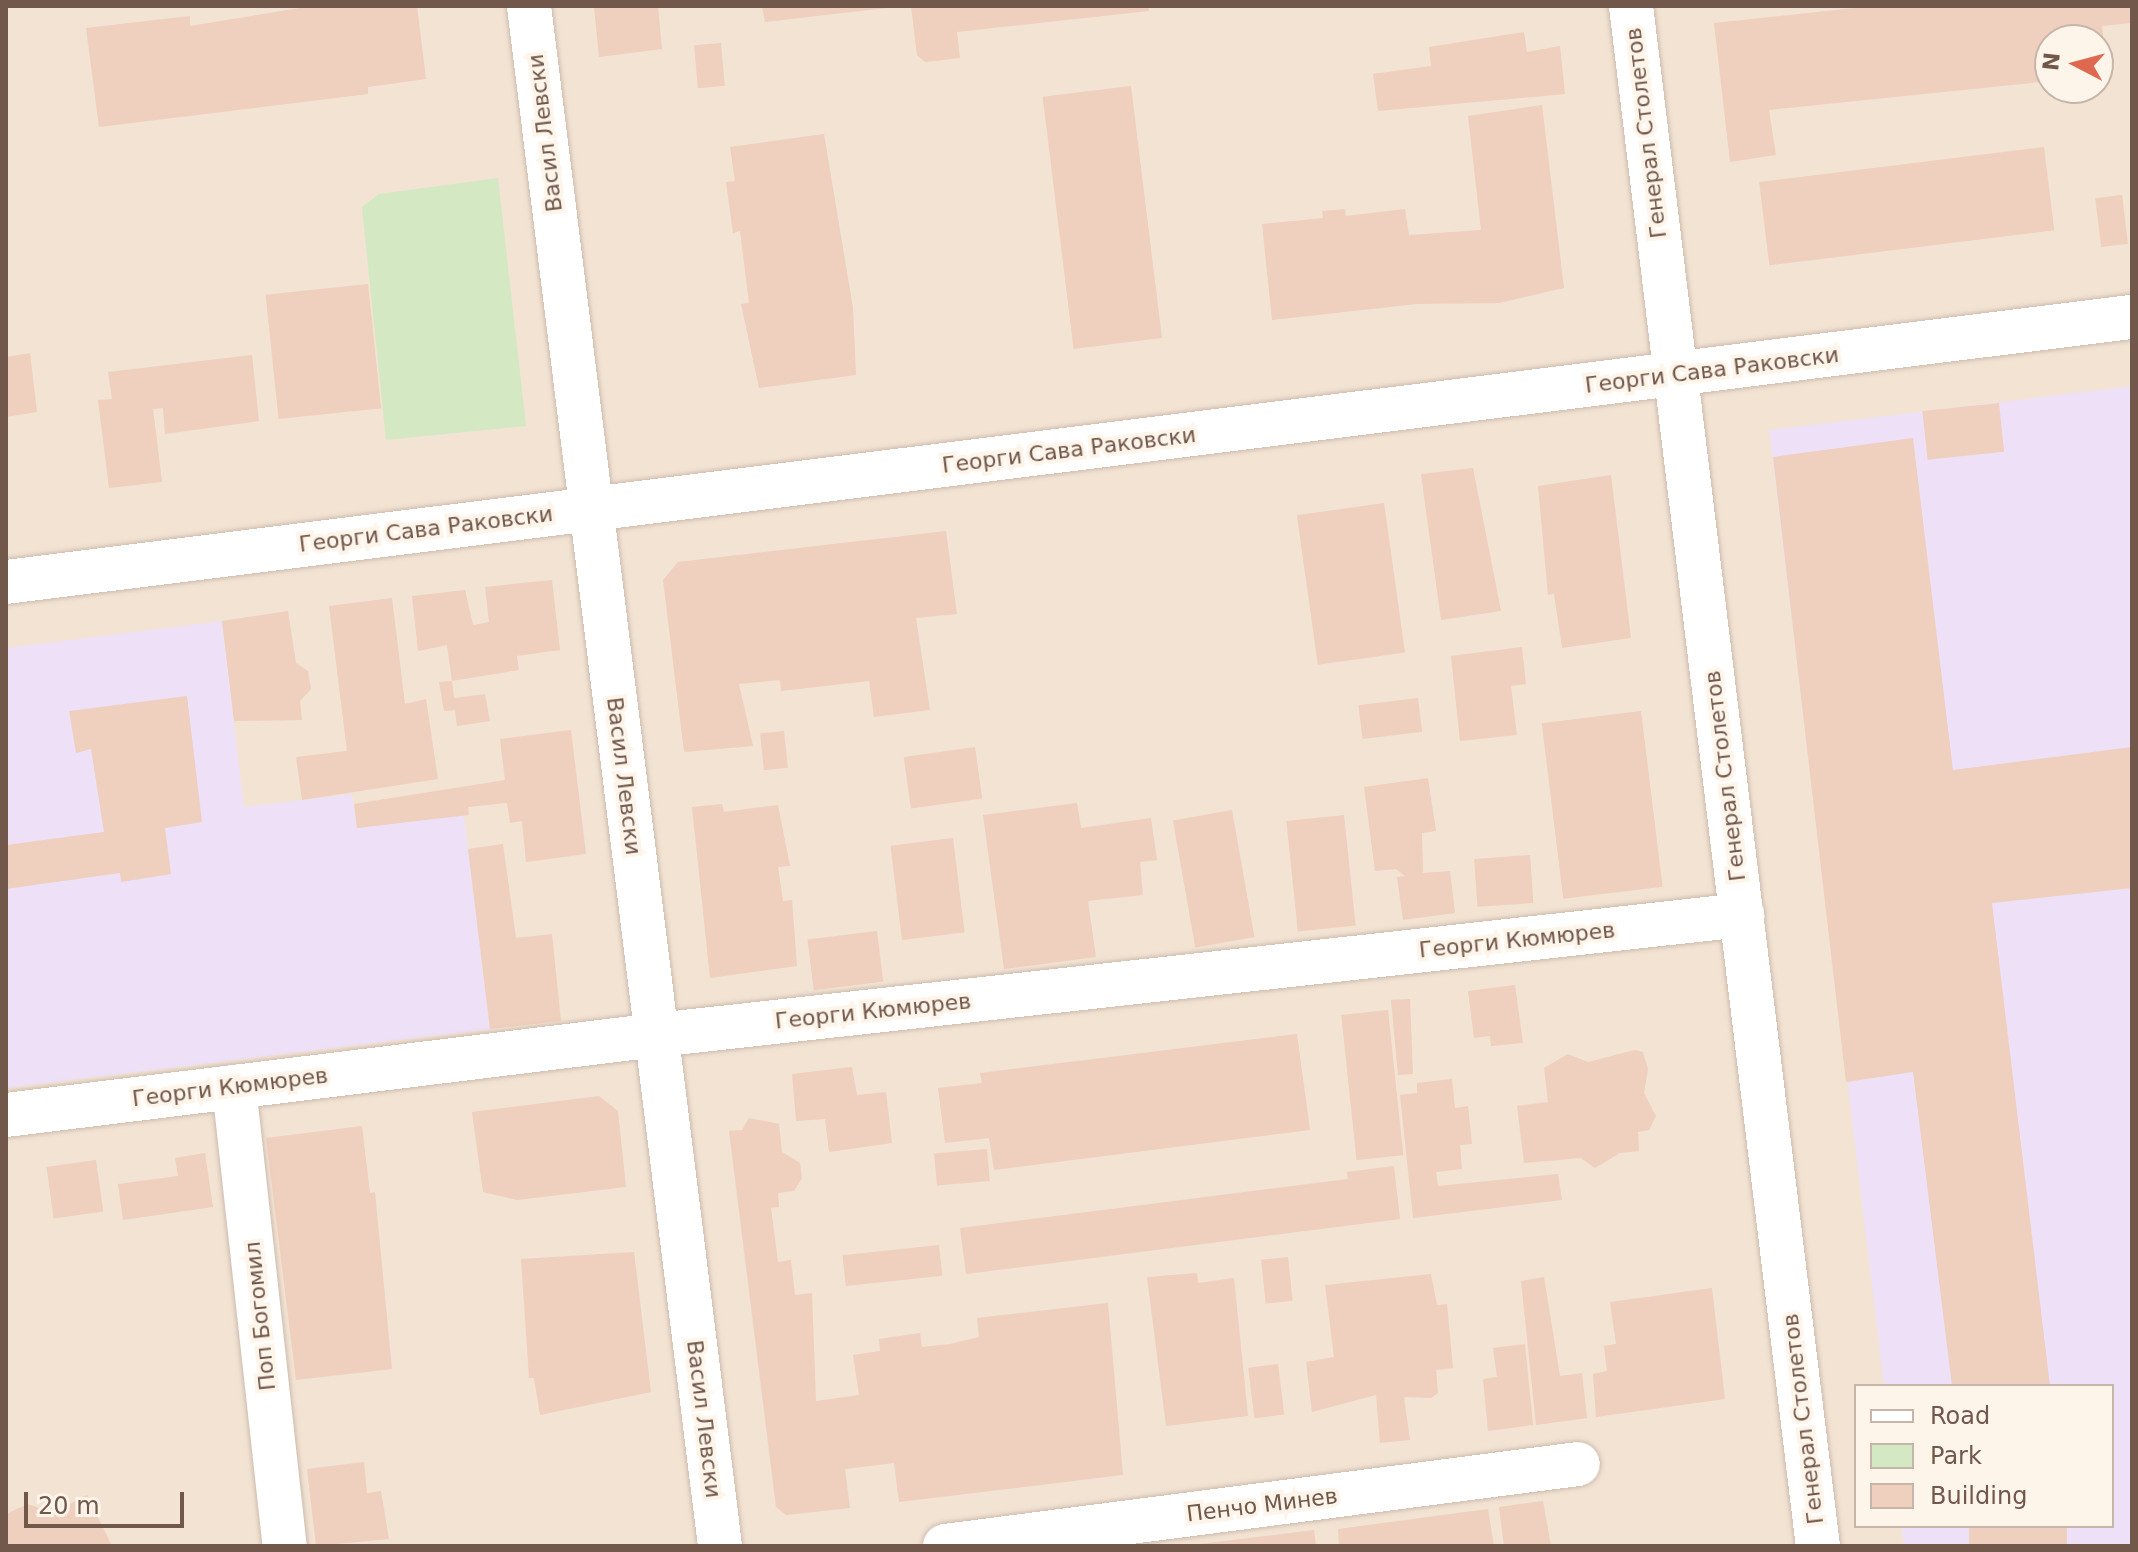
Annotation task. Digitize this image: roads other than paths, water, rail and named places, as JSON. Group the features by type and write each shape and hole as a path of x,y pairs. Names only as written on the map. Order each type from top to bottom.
{"street":[{"name":"Васил Левски","path":"529,6 720,1546"},
{"name":"Генерал Столетов","path":"1631,6 1818,1546"},
{"name":"Георги Сава Раковски","path":"6,582 2132,317"},
{"name":"Георги Кюмюрев","path":"6,1115 657,1035 1742,915"},
{"name":"Поп Богомил","path":"234,1087 285,1546"},
{"name":"Пенчо Минев","path":"945,1546 1578,1464"}]}
